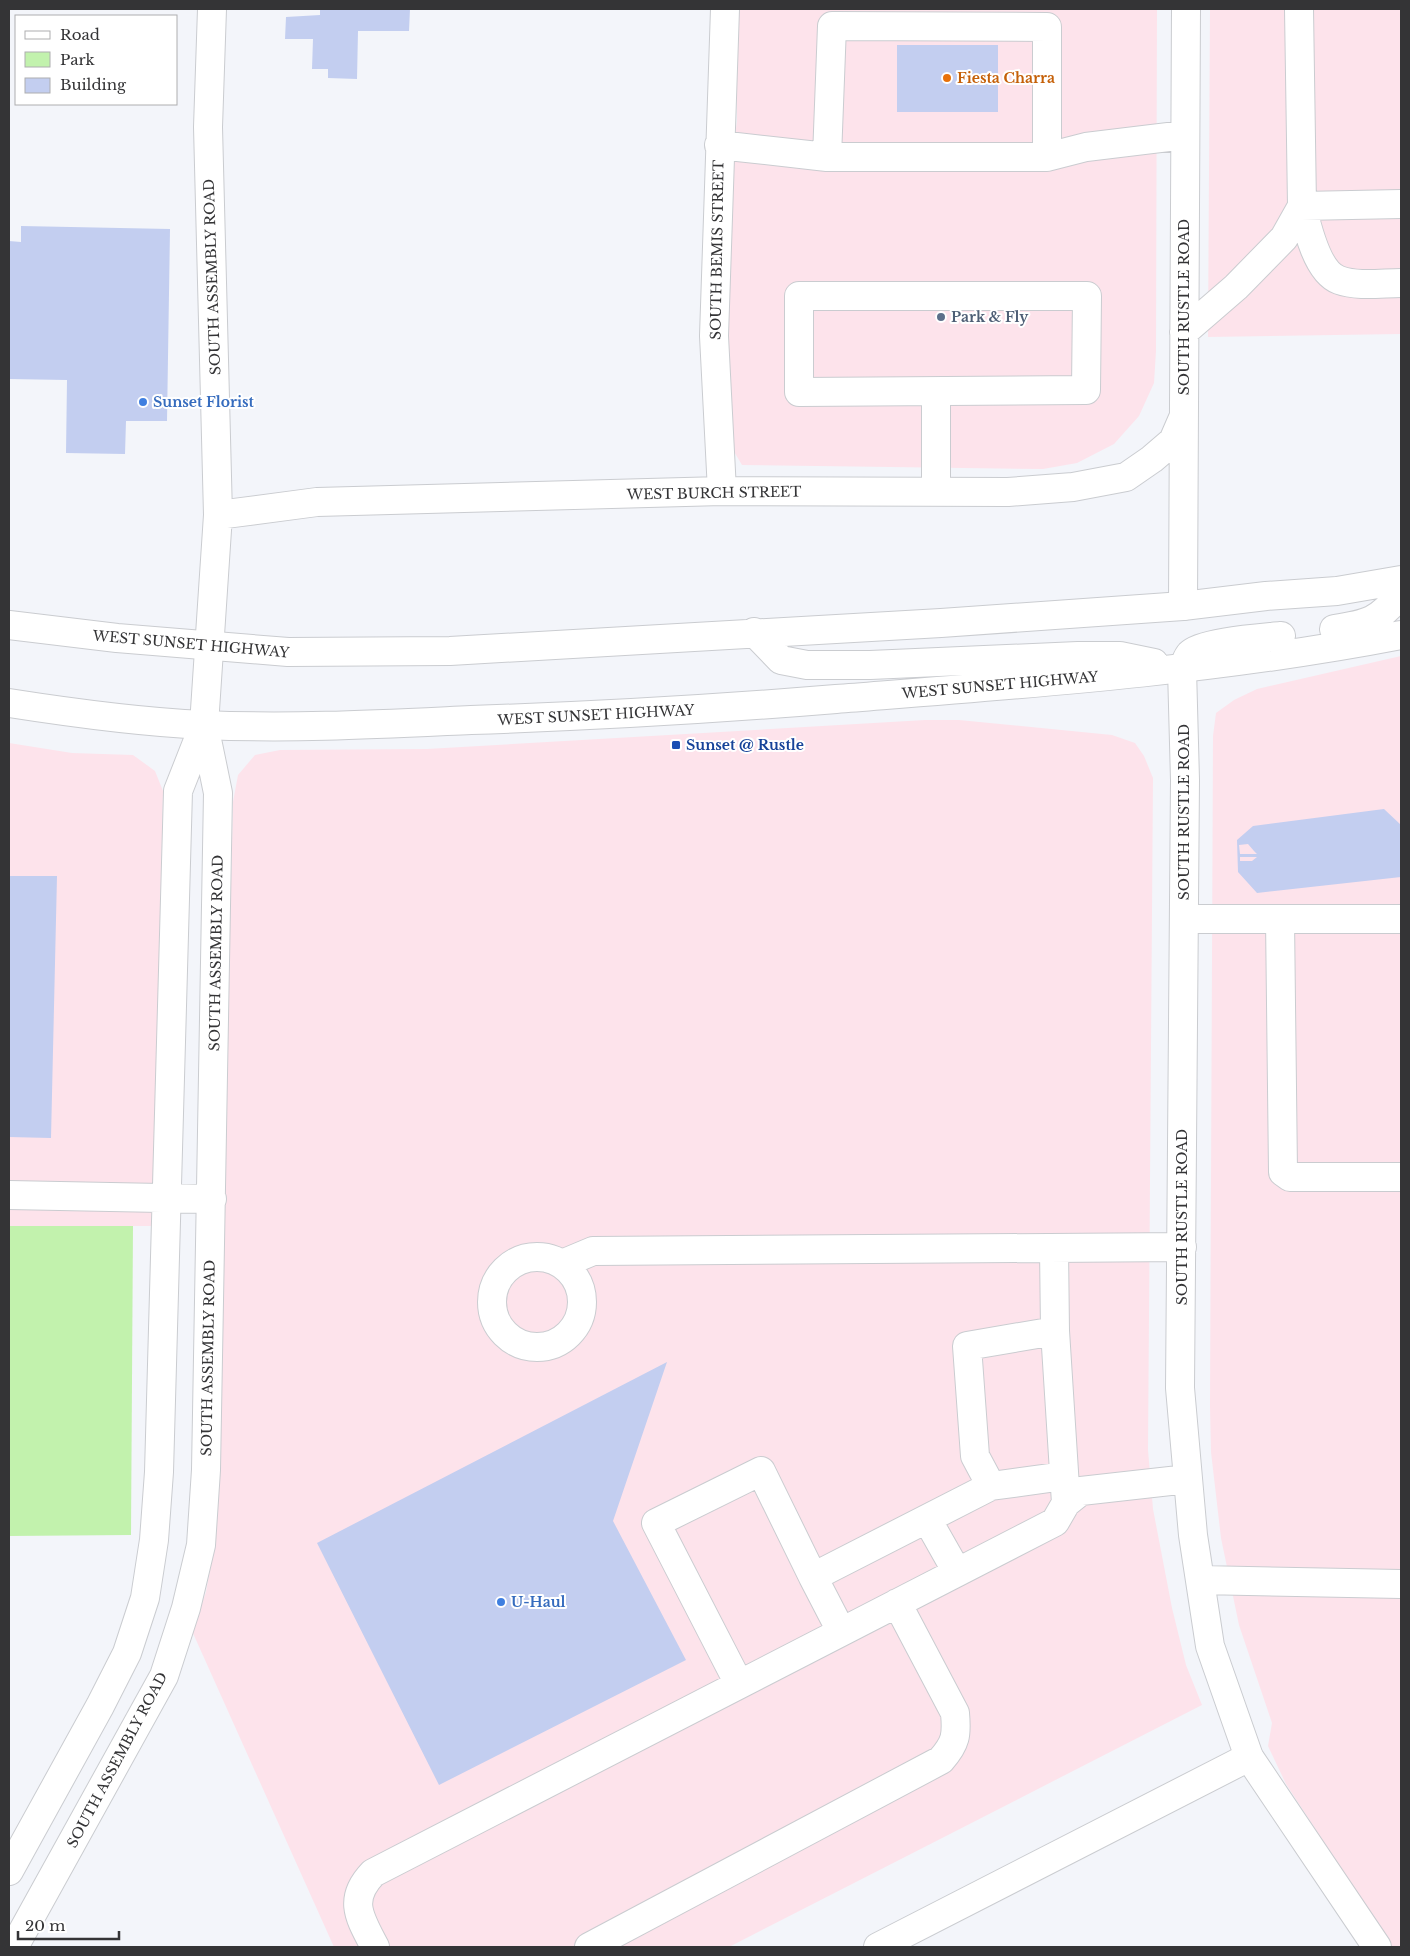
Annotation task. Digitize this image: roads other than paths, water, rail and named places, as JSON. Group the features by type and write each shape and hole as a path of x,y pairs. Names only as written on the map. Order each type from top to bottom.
{"main road":[{"name":"SOUTH ASSEMBLY ROAD","path":"14,1947 164,1676 186,1608 202,1536 206,1470 212,1199 218,793 204,725 218,515 208,127 212,9"},
{"name":"SOUTH BEMIS STREET","path":"722,491 714,336 725,9"},
{"name":"SOUTH RUSTLE ROAD","path":"1183,606 1186,9"},
{"path":"1300,9 1302,206 1317,254 1326,270 1338,280 1356,284 1401,283"},
{"path":"827,157 832,26 1047,27 1047,157"},
{"path":"719,145 827,157 1047,157 1086,147 1185,135"},
{"path":"1302,206 1401,204"},
{"path":"1184,332 1236,288 1284,238 1302,206"},
{"path":"800,296 1087,296 1086,390 936,392 800,392 800,296"},
{"path":"936,392 936,492"},
{"name":"WEST BURCH STREET","path":"218,515 317,502 722,491 936,492 1042,490 1073,487 1126,477 1152,459 1173,441 1183,418"},
{"name":"WEST SUNSET HIGHWAY","path":"9,625 117,638 288,652 450,651 754,632 941,623 1183,606 1266,596 1337,591 1401,580"},
{"path":"754,632 781,660 808,665 879,665 1120,656 1182,669 1190,654 1217,644 1365,624 1386,612 1401,594"},
{"name":"WEST SUNSET HIGHWAY","path":"9,703 86,715 204,725 378,724 588,717 788,704 1182,669 1348,645 1401,635"},
{"name":"SOUTH RUSTLE ROAD","path":"1182,669 1185,780 1180,1388 1192,1534 1210,1646 1249,1757 1377,1947"},
{"name":"SOUTH ASSEMBLY ROAD","path":"9,1871 126,1653 145,1598 154,1540 159,1472 178,791 204,725"},
{"path":"1184,919 1401,919"},
{"path":"1280,919 1283,1172 1290,1177 1401,1177"},
{"path":"9,1195 212,1199"},
{"path":"562,1264 593,1251 1182,1247"},
{"path":"1054,1248 1055,1331 1066,1503"},
{"path":"991,1486 975,1456 967,1346 1055,1331"},
{"path":"739,1684 656,1523 761,1471 842,1631"},
{"path":"814,1577 991,1486 1064,1476"},
{"path":"375,1947 361,1919 358,1901 361,1886 373,1873 1055,1522 1066,1503 1081,1491 1188,1479"},
{"path":"927,1519 957,1572"},
{"path":"1200,1580 1401,1584"},
{"path":"589,1947 941,1760 952,1747 956,1730 955,1713 897,1603"},
{"path":"878,1947 1249,1757"}],"place":[{"name":"Fiesta Charra","path":"947,78"},
{"name":"Park & Fly","path":"941,317"},
{"name":"Sunset Florist","path":"143,402"},
{"name":"Sunset @ Rustle","path":"676,745"},
{"name":"U-Haul","path":"501,1602"}]}
